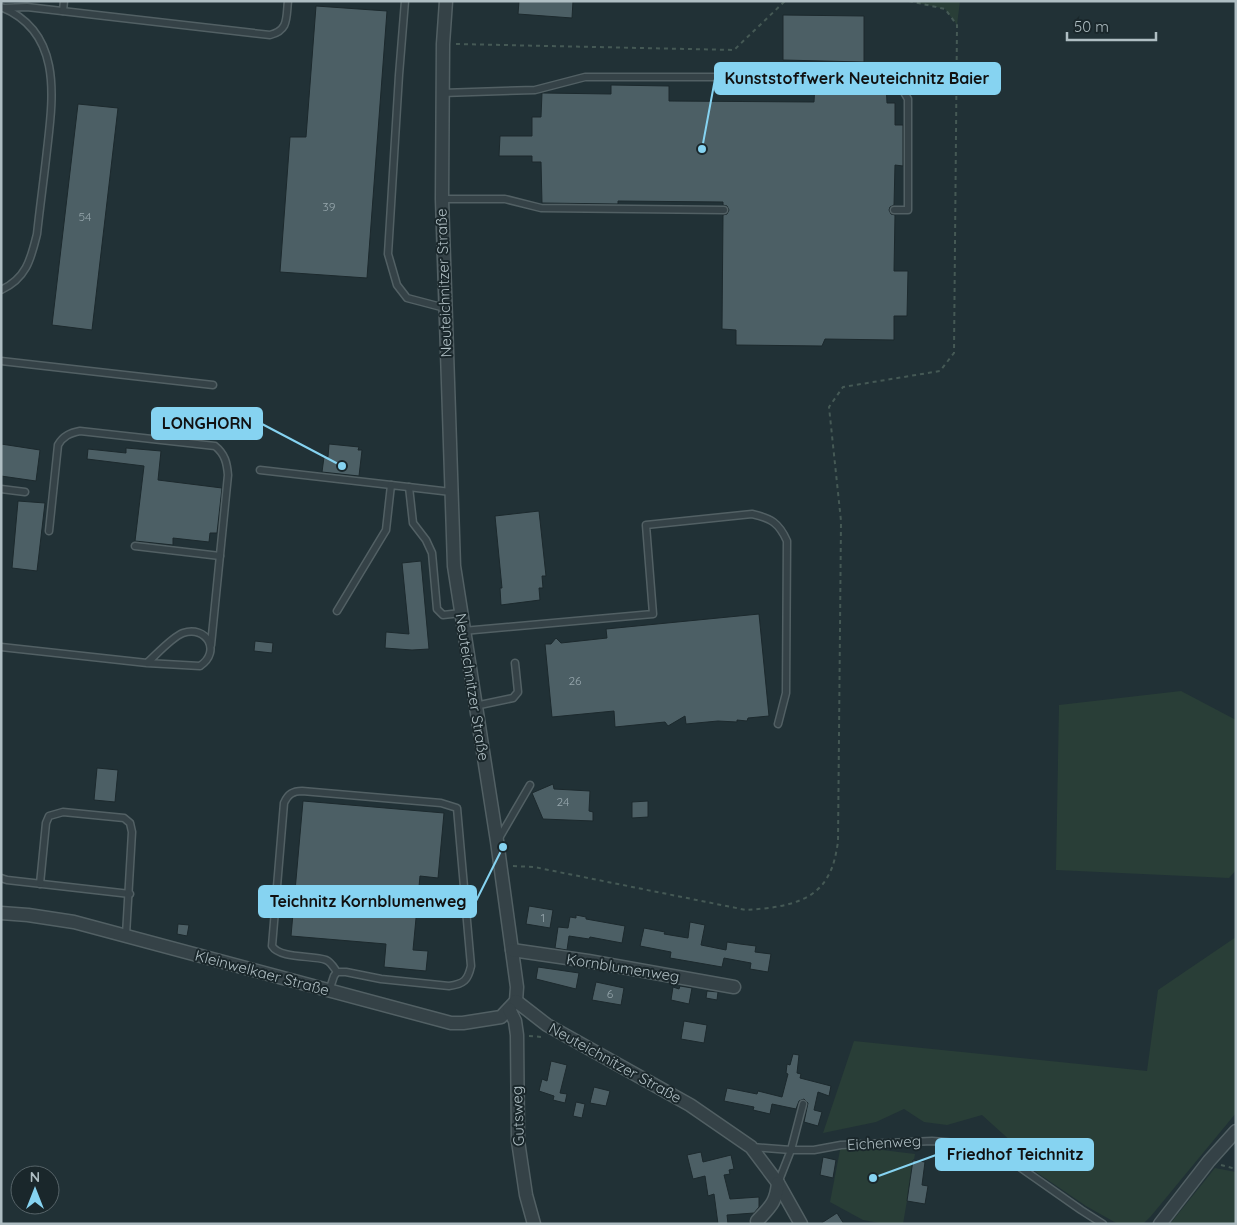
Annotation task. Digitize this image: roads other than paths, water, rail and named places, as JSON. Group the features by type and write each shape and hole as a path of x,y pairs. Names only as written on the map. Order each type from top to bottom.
{"street":[{"name":"Neuteichnitzer Straße","path":"446,1 442,93 442,199 454,566 497,841 517,987 512,1005 690,1106 751,1147 778,1183 801,1224"},
{"name":"Kleinwelkaer Straße","path":"1,914 56,919 126,935 451,1023 463,1024 501,1017 512,1005"},
{"name":"Kornblumenweg","path":"512,950 588,961 734,987"},
{"name":"Gutsweg","path":"512,1005 517,1035 518,1142 526,1195 534,1224"},
{"path":"1160,1224 1209,1161 1236,1131"},
{"path":"757,1221 774,1202 777,1196 778,1183"},
{"path":"790,1224 791,1206"}],"lane":[{"path":"63,11 64,1"},
{"path":"3,8 27,7 270,35 278,33 286,24 288,1"},
{"path":"405,1 388,254 397,286 407,298 445,308"},
{"path":"1,290 21,275 28,266 32,254 37,234 52,104 51,70 41,41 20,18 3,8"},
{"path":"442,93 535,90 585,77 895,77 908,99 908,210 894,210"},
{"path":"442,199 506,199 541,208 724,210"},
{"path":"1,361 213,385"},
{"path":"1,647 147,663 200,666 206,662 210,655 228,475 227,466 221,451 215,446 80,431 67,435 58,445 49,531"},
{"path":"260,470 451,492"},
{"path":"337,611 386,530 391,485"},
{"path":"409,487 413,523 426,540 432,552 437,609 443,615 461,613"},
{"path":"1,489 25,492"},
{"path":"463,631 653,614 646,525 752,514 765,516 782,530 787,541 786,693 778,724"},
{"path":"135,546 220,556"},
{"path":"147,663 183,633 196,632 206,637 211,645"},
{"path":"475,706 512,698 517,695 515,663"},
{"path":"497,841 530,785"},
{"path":"328,991 334,976 338,972 381,979 450,986 460,984 468,976 471,966 457,808 440,802 302,791 292,793 287,797 283,811 272,946 274,950 282,953 326,960 338,972"},
{"path":"40,884 46,823 49,816 63,812 124,818 130,823 132,832 130,894 126,935"},
{"path":"1,878 130,894"},
{"path":"778,1183 791,1150 803,1104"},
{"name":"Eichenweg","path":"751,1147 814,1150 841,1145 932,1141 969,1144 994,1152 1011,1161 1074,1206 1104,1224"}],"place":[{"name":"Kunststoffwerk Neuteichnitz Baier","path":"702,149"},
{"name":"LONGHORN","path":"342,466"},
{"name":"Teichnitz Kornblumenweg","path":"503,847"},
{"name":"Friedhof Teichnitz","path":"873,1178"}]}
